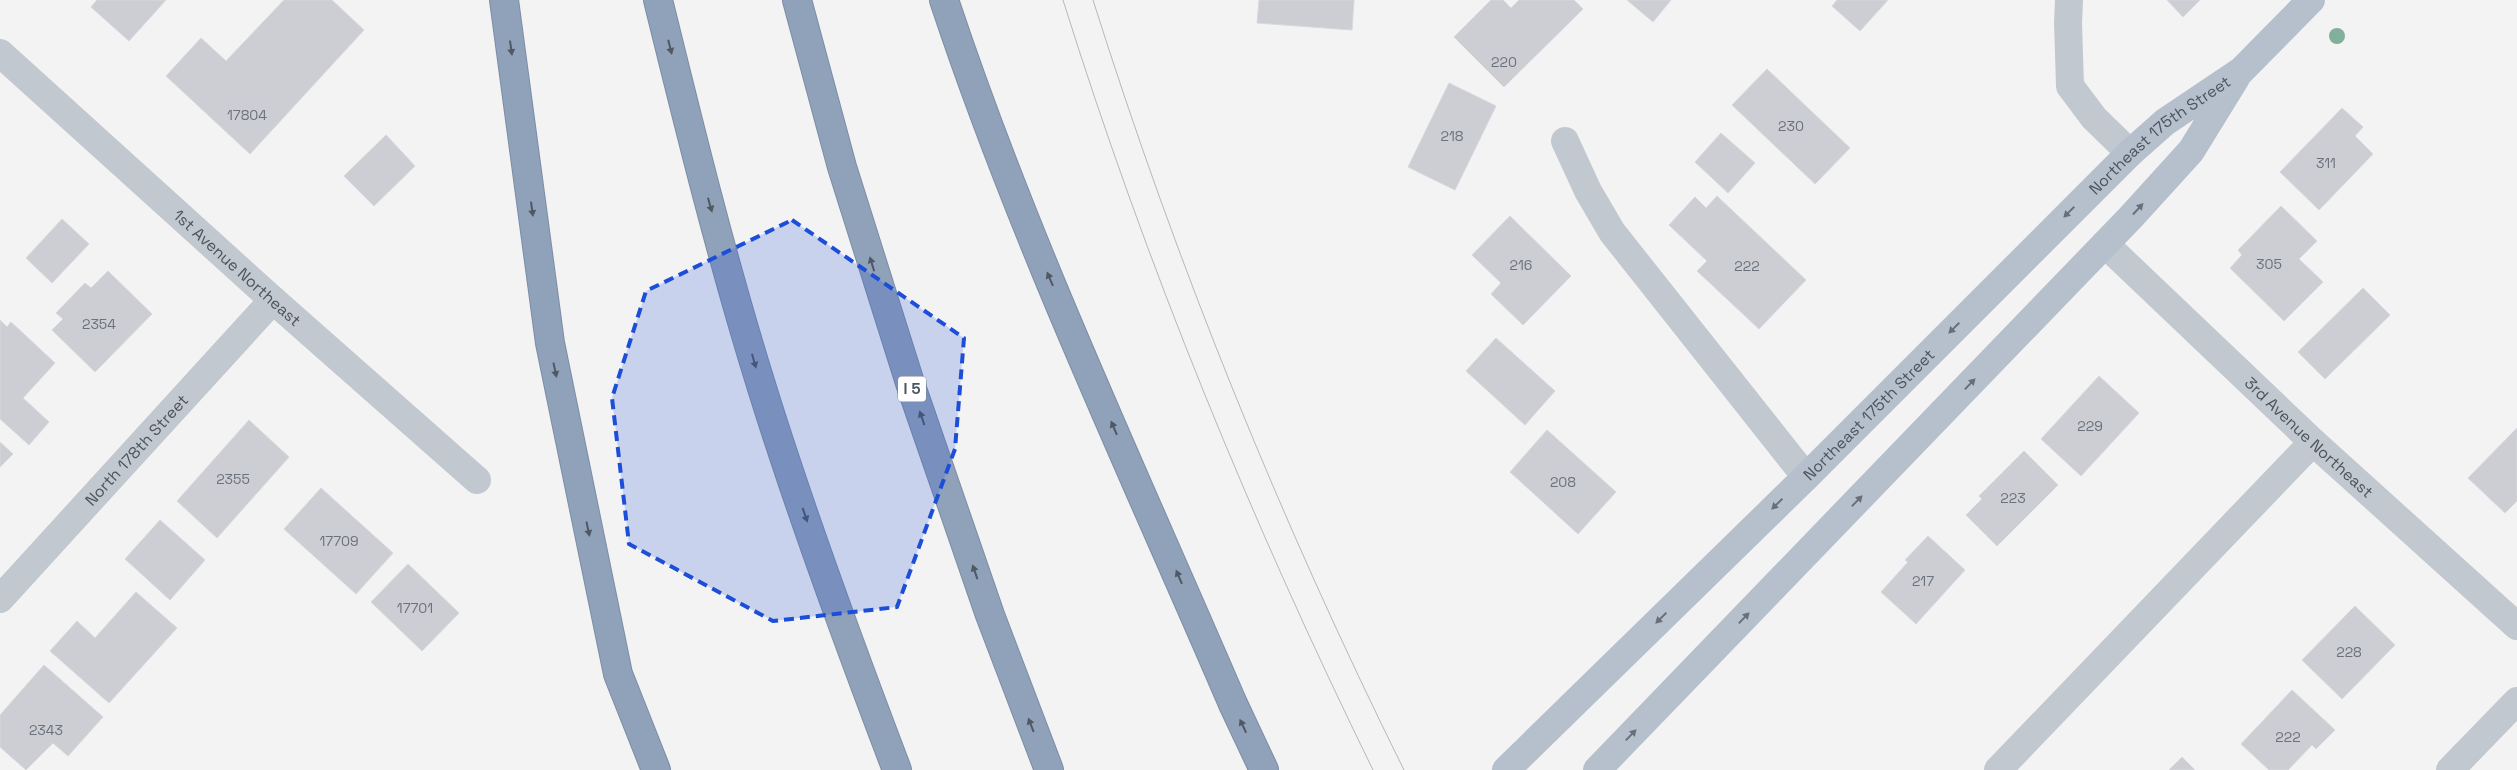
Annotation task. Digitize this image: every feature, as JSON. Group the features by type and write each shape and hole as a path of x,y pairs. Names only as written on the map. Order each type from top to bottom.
{"highway":[{"path":"504,0 550,343 618,674 656,770"},
{"path":"658,0 702,178 762,388 838,614 897,770"},
{"name":"I 5","path":"797,0 842,167 911,386 990,616 1049,770"},
{"path":"944,0 972,84 1038,253 1233,704 1264,770"}],"main road":[{"name":"Northeast 175th Street","path":"1506,770 1806,477 2130,153 2165,122 2241,71 2311,0"},
{"name":"Northeast 175th Street","path":"1597,770 2105,244 2191,151 2241,71"}],"street":[{"path":"2070,0 2068,23 2070,86 2094,118 2130,153"},
{"name":"1st Avenue Northeast","path":"0,53 273,300 477,480"},
{"path":"1564,141 1588,191 1612,232 1806,477"},
{"name":"3rd Avenue Northeast","path":"2105,244 2313,442 2517,626"},
{"name":"North 178th Street","path":"0,600 273,300"},
{"path":"1998,770 2313,442"},
{"path":"2450,770 2517,701"}],"highlighted area":[{"path":"792,220 964,338 955,449 897,607 773,621 629,544 612,398 646,291"}],"building":[{"path":"97,0 166,0 129,41 91,7"},
{"path":"284,0 332,0 364,30 250,154 166,76 201,38 226,61"},
{"path":"1259,0 1354,0 1352,30 1257,23"},
{"path":"1491,0 1503,0 1511,8 1519,0 1574,0 1583,9 1504,87 1454,37"},
{"path":"1627,0 1671,0 1653,22"},
{"path":"1837,0 1888,0 1860,31 1832,6"},
{"path":"2167,0 2200,0 2183,17"},
{"path":"1767,69 1850,148 1815,184 1732,105"},
{"path":"1449,83 1496,106 1455,190 1408,167"},
{"path":"2342,108 2363,127 2355,136 2373,154 2319,210 2280,172"},
{"path":"1721,133 1755,163 1728,193 1695,162"},
{"path":"386,135 415,166 374,206 344,176"},
{"path":"1717,196 1806,280 1759,329 1697,271 1707,261 1669,225 1695,197 1706,208"},
{"path":"2281,206 2317,241 2299,259 2323,282 2284,321 2230,268 2242,255 2238,250"},
{"path":"1510,216 1571,276 1523,325 1491,294 1501,283 1472,255"},
{"path":"62,219 89,244 52,283 26,258"},
{"path":"108,271 152,314 95,372 52,330 63,319 56,313 85,283 91,288"},
{"path":"2363,288 2390,315 2325,379 2298,352"},
{"path":"0,320 7,327 11,322 55,363 23,398 49,422 29,445 0,419"},
{"path":"1496,338 1555,391 1525,425 1466,371"},
{"path":"2099,376 2139,413 2081,476 2041,439"},
{"path":"249,420 289,457 217,538 177,501"},
{"path":"2517,428 2517,501 2505,513 2468,478"},
{"path":"1547,430 1616,492 1578,534 1510,472"},
{"path":"0,442 13,454 0,467"},
{"path":"2024,451 2058,485 1997,546 1966,515 1982,499 1979,496"},
{"path":"321,488 393,553 356,594 284,529"},
{"path":"160,520 205,560 170,600 125,559"},
{"path":"1928,536 1965,570 1916,624 1881,592 1908,562 1905,560"},
{"path":"408,564 459,613 422,651 371,602"},
{"path":"136,592 177,628 109,703 50,651 77,621 95,638"},
{"path":"2355,606 2395,645 2342,699 2302,660"},
{"path":"44,665 103,717 68,756 53,743 26,770 0,747 0,715"},
{"path":"2292,690 2335,730 2316,749 2312,745 2288,770 2269,770 2241,744"},
{"path":"2182,757 2195,770 2169,770"}],"tram line":[{"path":"1063,0 1129,197 1203,391 1285,582 1373,770"},
{"path":"1093,0 1125,99 1160,197 1234,391 1273,487 1315,582 1404,770"}]}
